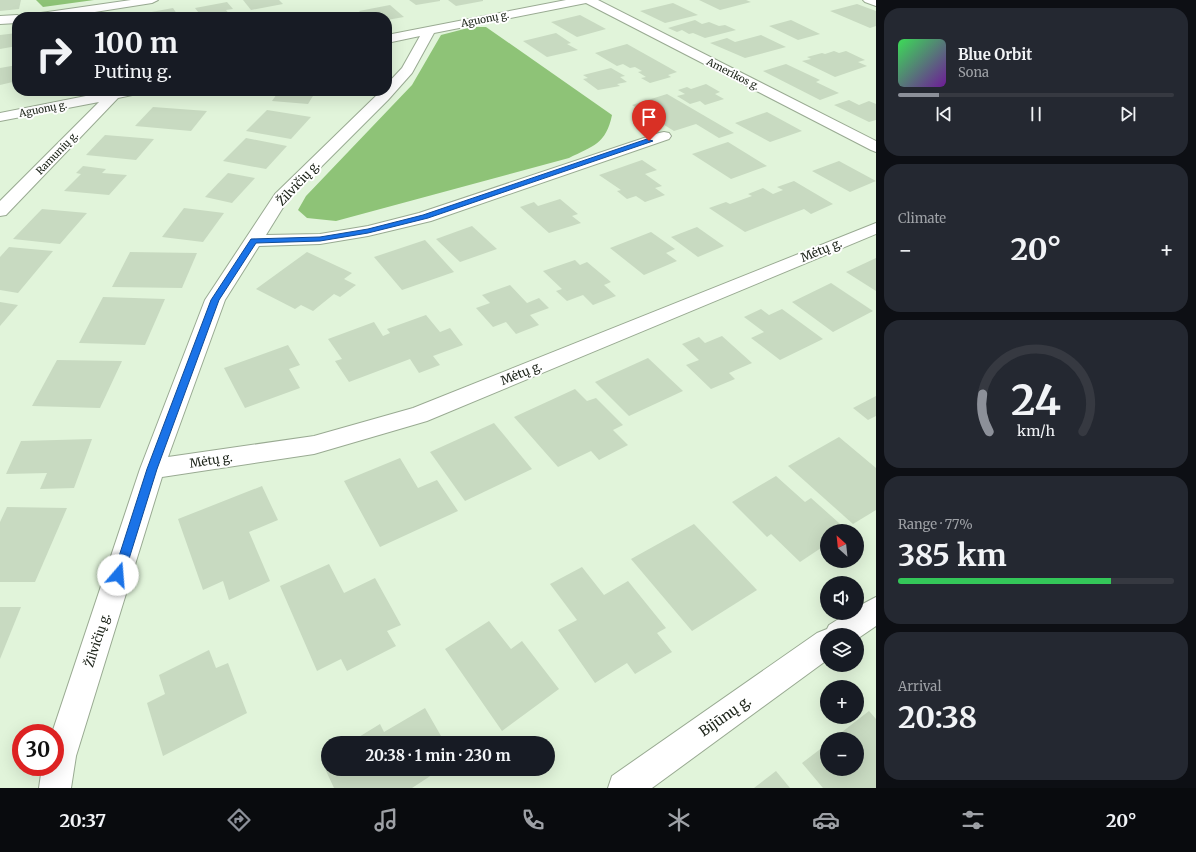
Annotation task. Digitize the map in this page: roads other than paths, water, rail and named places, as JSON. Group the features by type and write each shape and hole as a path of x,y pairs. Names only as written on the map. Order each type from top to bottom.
{"street":[{"path":"76,12 152,0"},
{"name":"Aguonų g.","path":"392,38 583,0"},
{"name":"Amerikos g.","path":"589,0 876,147"},
{"path":"868,0 876,3"},
{"path":"0,20 12,19"},
{"name":"Žilvičių g.","path":"392,88 407,70 430,30"},
{"name":"Aguonų g.","path":"0,117 108,96"},
{"name":"Ramunių g.","path":"0,211 112,96"},
{"name":"Žilvičių g.","path":"55,788 60,756 152,469 215,300 281,198 385,96"},
{"path":"253,241 320,239 368,231 425,217 664,136"},
{"name":"Mėtų g.","path":"152,469 314,445 419,415 876,228"},
{"path":"849,628 876,610"},
{"name":"Bijūnų g.","path":"624,788 820,649"}]}
